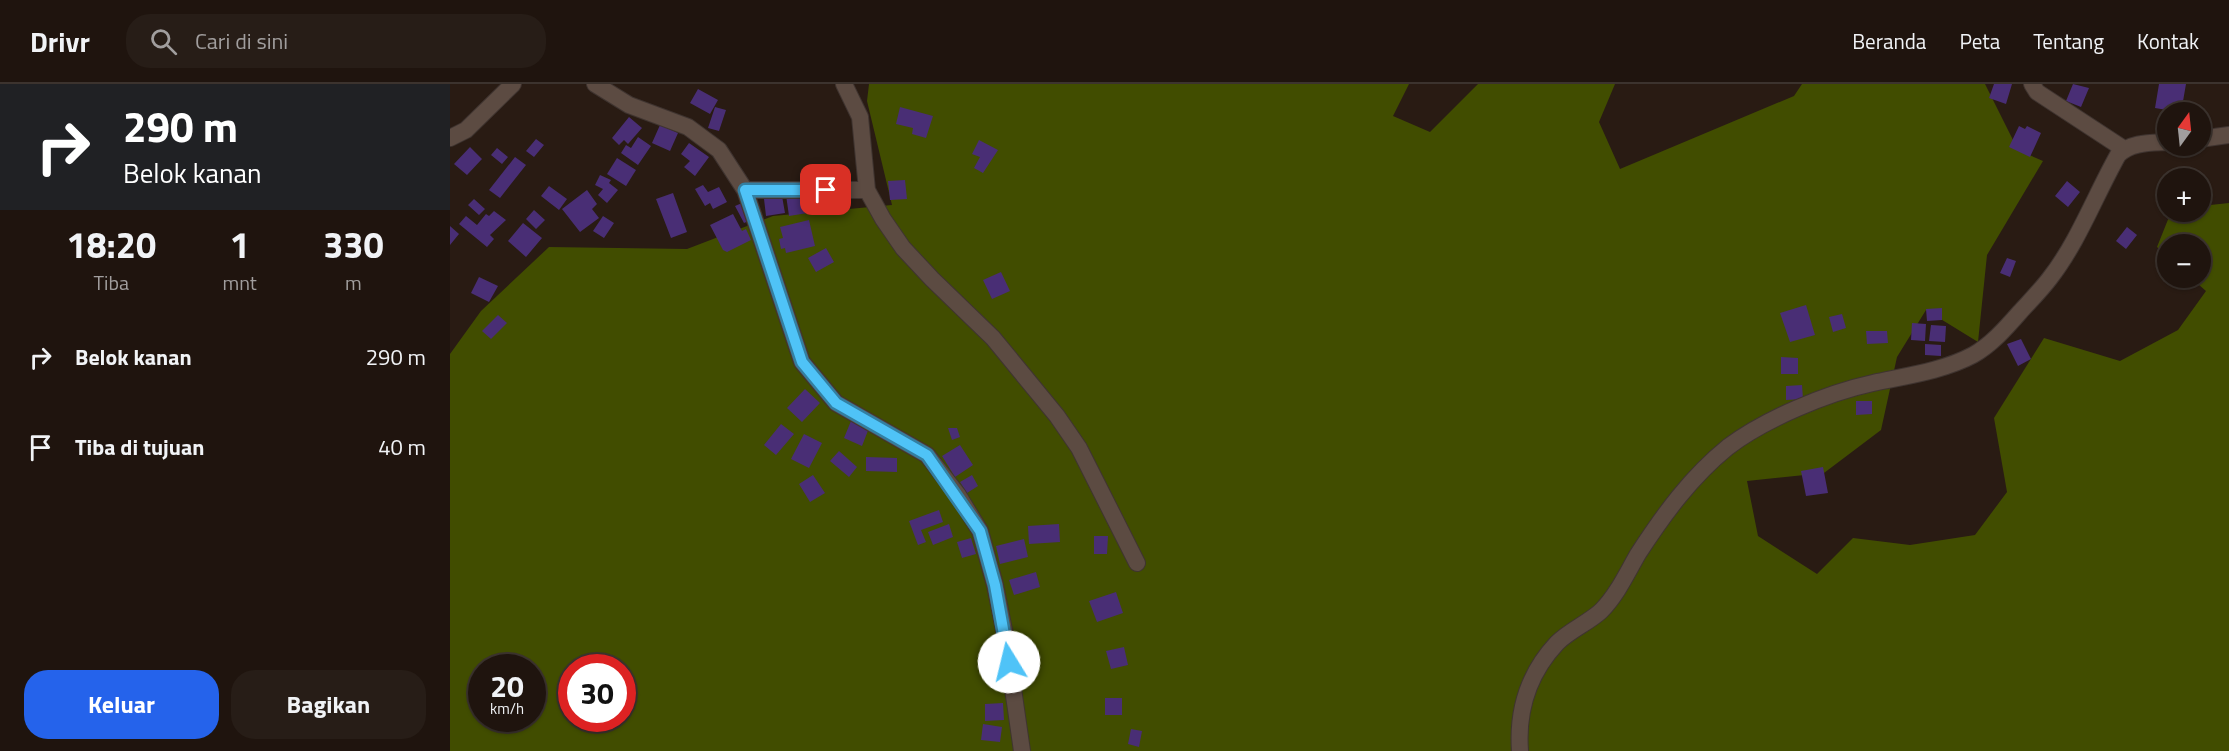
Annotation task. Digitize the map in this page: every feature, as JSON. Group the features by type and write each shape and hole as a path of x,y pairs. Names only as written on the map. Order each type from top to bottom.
{"street":[{"path":"450,138 466,130 513,84"},
{"path":"595,84 629,105 688,127 719,150 745,190 802,362 836,403 927,455 980,531 1006,640 1022,751"},
{"path":"844,84 860,117 867,190 903,248 993,338 1057,416 1079,448 1137,563"},
{"path":"2032,84 2037,92 2124,149"},
{"path":"2211,137 2229,135"},
{"path":"1520,751 1522,706 1528,685 1557,643 1600,612 1615,594 1663,515 1700,472 1730,446 1766,423 1794,411 1870,384 1928,371 1973,355 2001,333 2050,278 2071,246 2118,155 2124,149 2143,143 2157,142"},
{"path":"745,190 867,190"}],"green space":[{"path":"869,84 1409,84 1393,116 1430,132 1478,84 1615,84 1599,122 1620,169 1794,96 1802,84 1985,84 2018,150 2043,161 1987,255 1978,342 1926,310 1897,357 1881,430 1824,473 1747,481 1758,536 1817,574 1853,538 1910,545 1975,535 2007,492 1994,418 2044,338 2120,361 2178,330 2206,291 2203,288 2211,288 2211,234 2162,234 2167,222 2211,222 2211,205 2229,203 2229,751 450,751 450,354 481,311 549,247 687,249 773,216 892,205 867,101"}],"building":[{"path":"1994,84 2012,84 2006,104 1989,98"},
{"path":"2073,84 2089,88 2081,107 2066,101"},
{"path":"2159,84 2186,84 2183,102 2157,102 2157,108 2155,108"},
{"path":"698,89 718,100 710,114 690,103"},
{"path":"715,107 726,110 719,131 708,128"},
{"path":"900,107 933,116 926,138 912,134 913,128 896,124"},
{"path":"629,117 642,128 628,144 624,140 619,145 612,138"},
{"path":"660,125 678,133 670,151 652,143"},
{"path":"2019,126 2025,129 2027,126 2041,133 2030,157 2009,147"},
{"path":"638,137 651,146 638,165 621,153 626,145 631,148"},
{"path":"536,139 544,145 534,157 526,151"},
{"path":"979,140 998,150 983,173 974,168 980,157 972,154"},
{"path":"689,143 709,157 695,176 684,167 690,161 681,154"},
{"path":"470,147 482,159 467,175 454,164"},
{"path":"497,148 508,157 502,164 491,155"},
{"path":"515,157 526,165 500,198 489,190"},
{"path":"617,158 636,170 626,186 607,174"},
{"path":"600,175 611,180 609,183 618,190 607,203 598,195 603,189 595,185"},
{"path":"905,180 907,199 890,200 888,181"},
{"path":"2067,181 2080,192 2068,207 2055,196"},
{"path":"703,185 708,192 719,187 727,202 713,209 710,203 705,206 695,189"},
{"path":"549,186 567,199 559,210 541,196"},
{"path":"587,190 597,204 592,209 599,218 580,232 562,209"},
{"path":"810,191 814,212 789,216 786,195"},
{"path":"673,193 687,232 671,238 656,199"},
{"path":"782,196 785,213 766,216 764,199"},
{"path":"474,199 485,209 479,215 468,205"},
{"path":"742,203 751,220 744,223 735,206"},
{"path":"534,210 545,220 536,229 526,219"},
{"path":"494,211 506,220 490,235 494,239 487,247 459,224 466,216 477,225 486,214 489,216"},
{"path":"733,214 742,231 746,229 751,240 727,252 723,250 710,225"},
{"path":"603,216 614,223 604,238 593,231"},
{"path":"809,220 815,246 786,253 785,248 781,249 779,239 783,238 780,227"},
{"path":"523,223 542,238 526,257 508,241"},
{"path":"450,226 459,234 450,245"},
{"path":"2127,227 2137,235 2126,249 2116,241"},
{"path":"826,248 834,262 816,272 808,258"},
{"path":"2007,258 2016,261 2010,277 2000,273"},
{"path":"1001,272 1010,291 992,299 983,280"},
{"path":"479,277 498,286 489,302 471,293"},
{"path":"1806,305 1815,335 1790,342 1780,313"},
{"path":"1942,308 1942,320 1927,321 1926,309"},
{"path":"1842,314 1846,328 1833,332 1829,317"},
{"path":"498,315 507,323 491,339 482,331"},
{"path":"1912,323 1926,324 1925,341 1911,340"},
{"path":"1931,325 1946,326 1945,342 1929,341"},
{"path":"1866,331 1887,331 1888,343 1867,344"},
{"path":"2021,339 2031,359 2018,366 2007,344"},
{"path":"1925,344 1941,345 1941,356 1925,355"},
{"path":"1781,357 1798,358 1798,374 1781,374"},
{"path":"1802,385 1803,399 1786,400 1786,386"},
{"path":"805,389 820,403 802,422 787,408"},
{"path":"1856,401 1872,401 1872,414 1856,415"},
{"path":"851,421 869,428 862,446 844,438"},
{"path":"781,424 794,434 776,455 764,445"},
{"path":"948,428 957,428 960,437 952,440"},
{"path":"804,434 822,443 809,468 791,459"},
{"path":"960,445 973,465 955,477 942,456"},
{"path":"839,451 857,467 849,477 830,461"},
{"path":"866,457 897,458 897,472 866,471"},
{"path":"1823,467 1828,493 1806,496 1801,471"},
{"path":"813,475 825,493 810,502 799,484"},
{"path":"972,475 978,486 967,493 960,482"},
{"path":"939,510 943,522 921,530 926,542 918,545 909,521"},
{"path":"949,524 953,537 933,545 928,532"},
{"path":"1059,524 1060,542 1029,544 1028,526"},
{"path":"1094,536 1108,536 1107,554 1094,554"},
{"path":"971,538 976,554 962,558 957,542"},
{"path":"1024,539 1028,557 1000,564 996,546"},
{"path":"1036,572 1040,587 1014,595 1009,580"},
{"path":"1116,592 1123,613 1097,622 1089,601"},
{"path":"1124,647 1128,665 1111,669 1106,651"},
{"path":"1105,698 1122,698 1122,715 1105,715"},
{"path":"1003,703 1004,720 985,721 985,704"},
{"path":"983,724 1002,727 1000,742 981,740"},
{"path":"1131,729 1142,731 1139,747 1128,744"}],"route":[{"path":"826,190 745,190 802,362 821,388 836,403 927,455 958,495 980,531 995,585 1009,662"}]}
